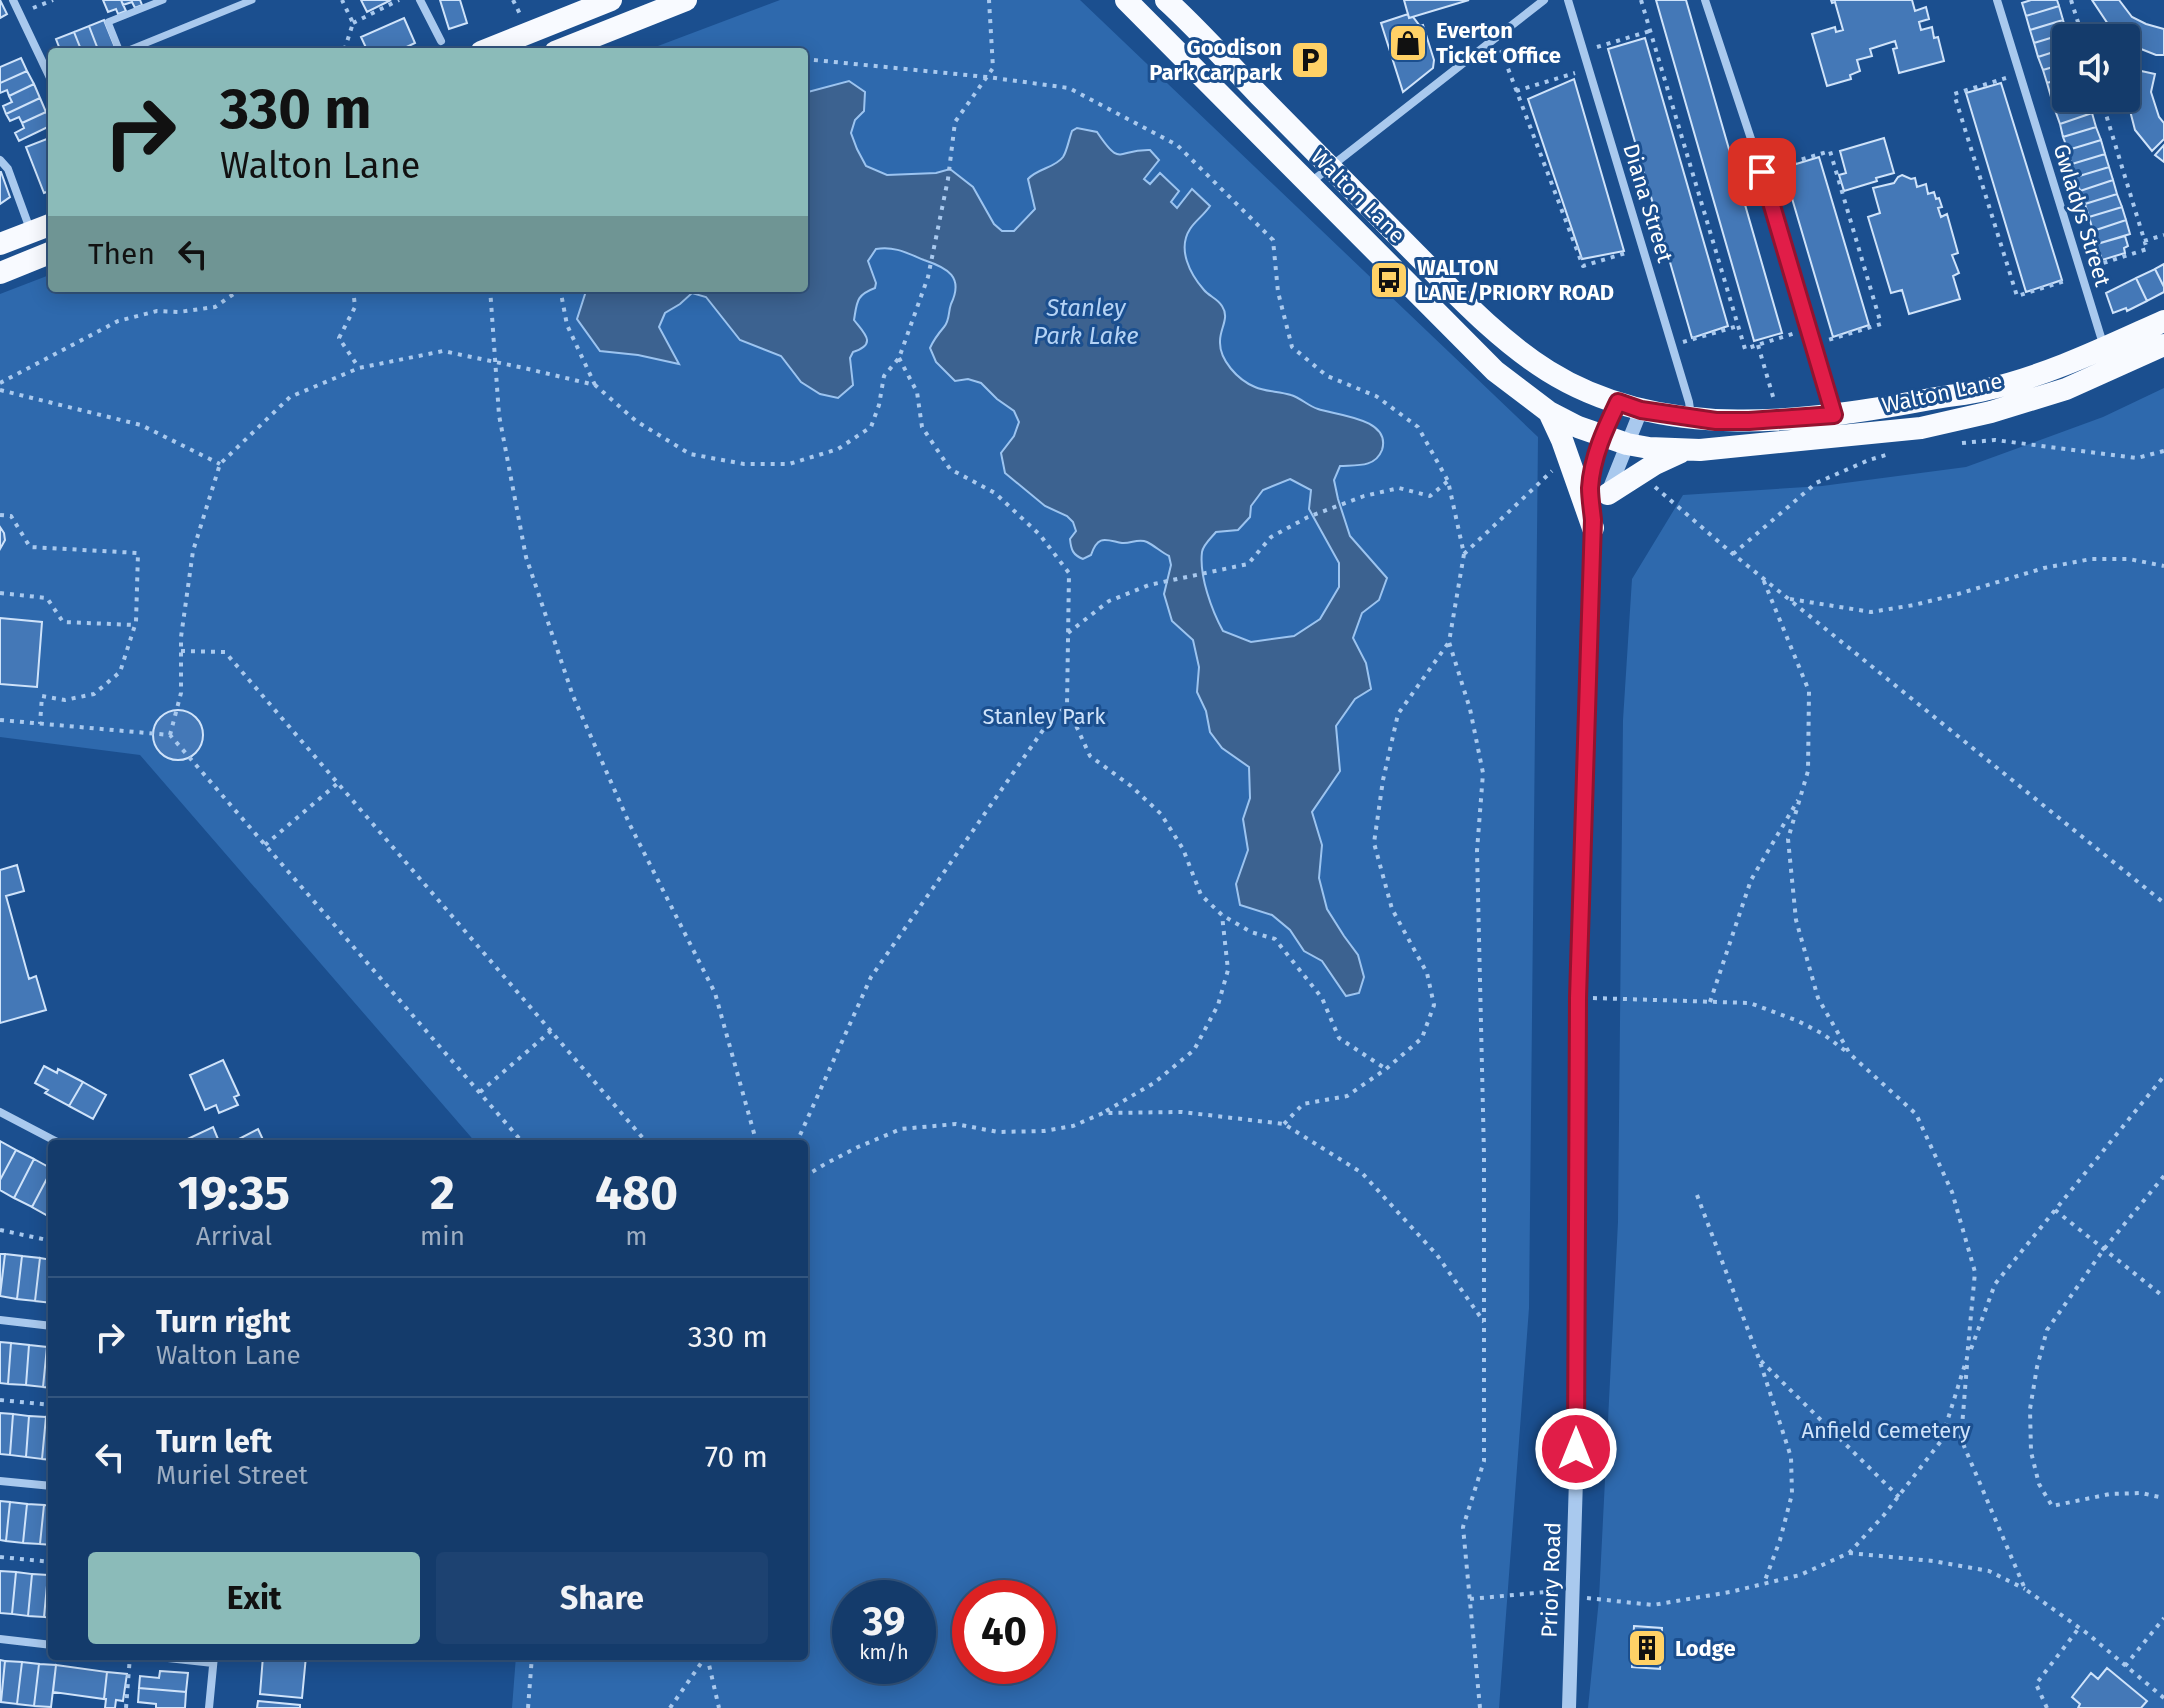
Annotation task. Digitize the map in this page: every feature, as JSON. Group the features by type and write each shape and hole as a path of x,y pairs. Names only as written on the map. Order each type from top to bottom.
{"highway":[{"path":"491,48 611,0"},
{"path":"565,48 686,0"},
{"name":"Walton Lane","path":"1126,0 1495,371 1549,412 1602,436 1649,448 1686,450 1921,428 1991,412 2066,389 2164,345"},
{"name":"Walton Lane","path":"1166,0 1460,298 1514,346 1533,361 1589,393 1641,410 1716,421 1780,419 1834,415 1983,391 2043,372 2164,321"},
{"path":"0,244 42,228"},
{"path":"0,273 48,254"},
{"path":"1549,412 1593,524"},
{"path":"1608,494 1635,475 1686,450"}],"street":[{"path":"13,0 48,73"},
{"path":"120,48 108,22 163,0"},
{"path":"132,48 252,0"},
{"path":"420,0 441,41"},
{"path":"1309,184 1544,0"},
{"name":"Diana Street","path":"1568,0 1691,416"},
{"path":"1705,0 1762,172 1814,344 1838,438"},
{"name":"Gwladys Street","path":"1997,0 2105,348"},
{"path":"0,160 42,228"},
{"name":"Priory Road","path":"1569,1708 1576,1479 1578,998 1593,524 1590,489 1602,436 1618,402"},
{"path":"1593,524 1641,410"},
{"path":"0,1112 53,1140"},
{"path":"0,1320 48,1326"},
{"path":"0,1481 48,1486"},
{"path":"0,1639 48,1645"},
{"path":"209,1708 214,1660"}],"path":[{"path":"19,14 53,0"},
{"path":"342,0 353,23 345,48"},
{"path":"353,23 399,0"},
{"path":"561,292 567,325 595,385 636,421 690,454 744,464 789,464 838,449 871,427 884,376 899,358 930,270 948,179 955,122 993,68 989,0"},
{"path":"1641,0 1745,349 1809,329"},
{"path":"2071,0 2079,24"},
{"path":"1584,51 1650,31"},
{"path":"1497,36 1583,266 1643,248"},
{"path":"808,59 1069,88 1177,145 1273,240 1278,292 1292,347 1327,376 1376,396 1418,427 1448,481 1464,554 1449,642 1398,714 1374,843 1392,909 1427,973 1434,1005 1422,1038 1386,1069 1347,1096 1303,1104 1284,1124"},
{"path":"1516,91 1589,69"},
{"path":"2019,74 1954,94 2017,296 2147,249 2105,112"},
{"path":"1762,172 1830,151 1881,324 1814,344"},
{"path":"2144,241 2164,235"},
{"path":"0,383 118,321 157,311 179,312 215,307 236,292"},
{"path":"353,292 355,307 339,338 359,368"},
{"path":"490,292 499,415 530,571 579,710 630,825 715,993 756,1140"},
{"path":"1672,345 1738,326"},
{"path":"1758,345 1780,419"},
{"path":"170,735 181,693 181,637 193,551 220,464 290,397 359,368 443,351 595,385"},
{"path":"899,358 917,392 922,427 950,469 995,493 1040,535 1069,573 1067,706 1090,756 1131,786 1161,814 1183,849 1201,895 1222,915 1251,932 1275,939 1322,998 1339,1038 1386,1069"},
{"path":"0,390 141,425 220,464"},
{"path":"1949,444 1995,440 2137,458 2164,451"},
{"path":"1733,554 1816,483 1892,453"},
{"path":"1464,554 1568,456"},
{"path":"1635,475 1647,481 1787,599 2164,903"},
{"path":"1068,633 1109,601 1156,584 1248,564 1271,537 1308,517 1364,496 1399,488 1430,496 1448,481"},
{"path":"0,515 11,516 30,547 138,553 135,625 120,672 94,694 65,700 42,696 40,724"},
{"path":"1787,599 1871,612 1914,605 2044,568 2091,559 2129,559 2164,566"},
{"path":"1763,579 1809,691 1808,771 1788,839 1796,920 1818,998 1850,1054"},
{"path":"0,593 47,598 63,622 135,625"},
{"path":"1449,642 1470,709 1483,773 1477,851 1484,1139 1484,1461 1463,1527 1480,1708"},
{"path":"181,651 225,652 645,1140"},
{"path":"798,1140 871,977 1050,720 1067,706"},
{"path":"0,720 170,735 521,1140"},
{"path":"265,845 338,783"},
{"path":"1710,1002 1751,880 1802,794"},
{"path":"808,1175 858,1147 901,1129 956,1124 998,1132 1044,1131 1073,1126 1103,1113 1154,1083 1194,1050 1218,1005 1228,970 1222,915"},
{"path":"1578,998 1750,1003 1823,1034 1850,1054 1916,1114 1952,1192 1975,1272 1961,1439 2025,1589"},
{"path":"479,1092 551,1031"},
{"path":"1470,1599 1546,1592 1653,1605 1730,1592 1800,1575 1849,1553 1899,1497 1941,1441 1967,1358 1995,1284 2164,1076"},
{"path":"1103,1113 1182,1112 1284,1124 1362,1173 1437,1255 1484,1323"},
{"path":"2164,1176 2104,1249 2047,1330 2030,1409 2031,1452 2039,1484 2052,1506 2110,1494 2141,1493 2164,1498"},
{"path":"1697,1195 1759,1359 1791,1457 1792,1494 1764,1584"},
{"path":"2055,1210 2164,1297"},
{"path":"0,1230 48,1240"},
{"path":"1759,1359 1899,1497"},
{"path":"0,1400 48,1405"},
{"path":"1849,1553 1933,1561 1989,1571 2025,1589 2079,1628 2164,1698"},
{"path":"0,1557 48,1562"},
{"path":"2125,1666 2164,1618"},
{"path":"2047,1708 2036,1684 2079,1628"},
{"path":"126,1708 130,1660"},
{"path":"528,1708 532,1660"},
{"path":"670,1708 704,1660"},
{"path":"708,1660 719,1708"}],"green space":[{"name":"Stanley Park","path":"780,0 1080,0 1538,437 1529,1308 1499,1708 512,1708 516,1660 808,1660 808,1140 474,1140 140,755 0,737 0,294 48,276 48,292 808,292 808,48 653,48"},
{"name":"Anfield Cemetery","path":"2164,388 2164,1708 1588,1708 1599,1599 1618,1222 1623,720 1632,579 1683,495 1822,486 1966,467 2103,417"}],"water":[{"name":"Stanley Park Lake","path":"849,81 865,92 864,111 855,120 851,133 866,166 887,175 936,173 950,169 973,187 994,224 1002,231 1014,231 1035,209 1028,179 1060,161 1072,131 1077,128 1097,132 1116,154 1150,150 1159,160 1144,179 1150,184 1160,173 1179,191 1171,202 1177,208 1192,189 1210,206 1190,229 1185,253 1199,284 1224,310 1221,348 1231,368 1242,380 1255,387 1291,395 1318,409 1371,425 1383,439 1382,450 1375,460 1340,466 1334,480 1350,536 1387,578 1379,600 1362,613 1353,638 1366,663 1371,689 1355,699 1336,726 1340,771 1312,812 1322,845 1319,878 1327,909 1358,955 1364,977 1359,993 1346,996 1322,961 1304,951 1290,930 1272,915 1240,905 1236,884 1248,850 1243,819 1250,798 1249,767 1222,748 1210,732 1206,711 1197,692 1199,667 1193,640 1172,621 1164,594 1171,565 1169,556 1144,541 1125,543 1103,540 1091,555 1083,559 1075,554 1071,546 1070,539 1076,531 1073,522 1045,506 1005,473 1001,453 1014,436 1019,422 1014,411 981,383 968,379 955,381 936,362 930,348 947,322 955,295 954,280 947,270 901,251 876,249 868,261 875,288 858,300 854,320 867,342 853,352 850,358 853,385 838,398 820,394 801,382 781,356 740,340 706,297 692,293 665,313 659,327 679,364 600,351 577,319 586,292 808,292 808,92","holes":["1290,479 1311,490 1309,509 1339,563 1339,587 1320,619 1294,636 1251,642 1223,631 1204,582 1204,547 1216,532 1238,530 1250,517 1251,506 1263,490"]}],"building":[{"path":"0,0 7,14 0,18"},
{"path":"103,0 121,0 126,11 118,14 116,9 108,12"},
{"path":"121,0 140,0 142,5 135,8 132,2 123,5"},
{"path":"361,0 391,0 367,12"},
{"path":"440,0 460,0 467,23 449,29"},
{"path":"1404,0 1469,0 1409,18"},
{"path":"1656,0 1686,0 1782,333 1754,341"},
{"path":"1831,0 1912,0 1915,11 1926,7 1929,19 1919,22 1921,30 1932,27 1944,61 1899,73 1893,49 1897,48 1895,41 1870,49 1872,56 1857,60 1860,71 1850,75 1851,79 1827,86 1812,34 1835,27 1836,32 1843,30 1835,2"},
{"path":"2057,0 2059,6 2026,16 2022,3"},
{"path":"2092,0 2119,0 2132,17 2164,29 2164,55 2140,49 2140,24 2108,24"},
{"path":"2059,6 2063,20 2030,30 2026,16"},
{"name":"Everton Ticket Office","path":"1408,14 1409,18 1413,17 1420,26 1423,25 1434,60 1433,68 1403,92 1381,23"},
{"path":"404,18 415,43 404,48 366,48 361,37"},
{"path":"104,20 115,48 97,48 89,26"},
{"path":"2063,20 2064,24 2052,24 2052,38 2034,43 2030,30"},
{"path":"89,26 97,48 80,48 74,32"},
{"path":"74,32 80,48 59,48 56,39"},
{"path":"1645,38 1728,326 1692,338 1608,49"},
{"path":"2052,38 2052,52 2038,57 2034,43"},
{"path":"2052,52 2052,67 2043,70 2038,57"},
{"path":"21,58 27,71 0,83 0,67"},
{"path":"2052,67 2052,81 2047,83 2043,70"},
{"path":"27,71 34,84 9,96 7,90 0,93 0,83"},
{"path":"2140,71 2155,74 2151,92 2164,123 2164,139 2152,151 2135,130 2130,112 2140,112"},
{"path":"1574,79 1624,251 1582,259 1528,99"},
{"path":"2052,81 2051,97 2047,83"},
{"path":"2001,83 2062,280 2026,292 1966,93"},
{"path":"34,84 40,98 6,114 3,106 12,102 9,96"},
{"path":"40,98 46,112 22,123 19,117 10,121 6,114"},
{"path":"46,112 48,116 48,127 19,141 15,133 24,128 22,123"},
{"path":"2056,112 2092,112 2092,113 2060,124"},
{"path":"2092,113 2096,127 2063,137 2060,124"},
{"path":"2096,127 2101,140 2068,150 2063,137"},
{"path":"1884,138 1894,173 1844,191 1839,175 1846,173 1840,151"},
{"path":"48,139 48,192 44,193 26,147"},
{"path":"2101,140 2105,154 2072,164 2068,150"},
{"path":"2164,145 2164,162 2155,155"},
{"path":"2105,154 2109,167 2076,177 2072,164"},
{"path":"1819,157 1869,325 1833,337 1783,168"},
{"path":"2109,167 2113,180 2080,191 2076,177"},
{"path":"0,172 10,197 0,204"},
{"path":"1902,175 1915,178 1917,187 1926,184 1928,194 1934,192 1936,199 1939,198 1941,217 1947,214 1958,253 1952,255 1959,273 1953,276 1960,299 1909,314 1902,290 1891,293 1868,217 1880,213 1873,188 1894,183"},
{"path":"2113,180 2117,194 2085,204 2080,191"},
{"path":"2117,194 2122,207 2089,217 2085,204"},
{"path":"2122,207 2126,220 2093,231 2089,217"},
{"path":"2126,220 2130,234 2097,244 2093,231"},
{"path":"2125,236 2128,246 2124,248 2125,253 2102,260 2097,244"},
{"path":"2164,264 2164,287 2155,269"},
{"path":"2155,269 2164,292 2147,301 2136,278"},
{"path":"2136,278 2147,301 2127,311 2126,308 2113,313 2106,293"},
{"path":"0,527 5,540 0,549"},
{"path":"0,618 42,622 37,687 0,684"},
{"path":"178,710 195,718 203,735 195,752 178,760 161,752 153,735 161,718"},
{"path":"17,865 24,891 6,896 29,979 36,976 46,1010 0,1023 0,870"},
{"path":"223,1060 239,1095 234,1097 238,1105 219,1113 216,1105 205,1110 190,1075"},
{"path":"44,1066 57,1073 58,1069 83,1082 69,1106 45,1093 48,1090 35,1083"},
{"path":"83,1082 106,1095 93,1119 69,1106"},
{"path":"213,1127 218,1140 185,1140"},
{"path":"258,1129 263,1140 237,1140"},
{"path":"0,1141 16,1150 0,1180"},
{"path":"16,1150 34,1159 14,1198 0,1190 0,1180"},
{"path":"34,1159 48,1167 48,1177 32,1207 14,1198"},
{"path":"48,1177 48,1216 32,1207"},
{"path":"0,1254 5,1254 0,1296"},
{"path":"5,1254 22,1256 17,1299 0,1296"},
{"path":"22,1256 40,1258 35,1301 17,1299"},
{"path":"40,1258 48,1259 48,1303 35,1301"},
{"path":"0,1342 11,1343 8,1384 0,1383"},
{"path":"11,1343 29,1345 26,1385 8,1384"},
{"path":"29,1345 47,1347 43,1387 26,1385"},
{"path":"47,1347 48,1347 48,1388 43,1387"},
{"path":"0,1413 13,1414 10,1455 0,1454"},
{"path":"13,1414 29,1416 26,1457 10,1455"},
{"path":"29,1416 46,1417 42,1459 26,1457"},
{"path":"46,1417 48,1460 42,1459"},
{"path":"0,1501 10,1502 6,1541 0,1540"},
{"path":"10,1502 27,1504 23,1543 6,1541"},
{"path":"27,1504 44,1505 40,1544 23,1543"},
{"path":"44,1505 48,1506 48,1545 40,1544"},
{"path":"0,1571 16,1572 12,1614 0,1613"},
{"path":"16,1572 32,1574 28,1616 12,1614"},
{"path":"32,1574 48,1575 44,1617 28,1616"},
{"path":"48,1575 48,1618 44,1617"},
{"name":"Lodge","path":"1634,1626 1662,1628 1660,1669 1632,1667"},
{"path":"0,1660 5,1661 1,1702 0,1702"},
{"path":"263,1660 306,1660 302,1698 260,1694"},
{"path":"5,1661 22,1662 17,1704 1,1702"},
{"path":"22,1662 39,1664 34,1706 17,1704"},
{"path":"39,1664 56,1665 51,1707 34,1706"},
{"path":"56,1665 107,1672 104,1699 53,1692"},
{"path":"2107,1668 2147,1701 2141,1708 2078,1708 2080,1704 2072,1697 2091,1673 2098,1679"},
{"path":"160,1671 188,1673 186,1692 139,1688 140,1676 159,1678"},
{"path":"107,1672 127,1674 123,1701 116,1700 115,1708 105,1708"},
{"path":"139,1688 186,1692 185,1708 156,1708 156,1704 138,1702"},
{"path":"258,1701 300,1705 300,1708 257,1708"}],"place":[{"name":"Everton Ticket Office","path":"1408,43"},
{"name":"Goodison Park car park","path":"1310,60"},
{"name":"WALTON LANE/PRIORY ROAD","path":"1389,280"},
{"name":"Lodge","path":"1647,1648"}],"route":[{"path":"1576,1449 1578,998 1593,520 1590,489 1602,436 1618,402 1641,410 1716,421 1834,415 1762,172"}]}
